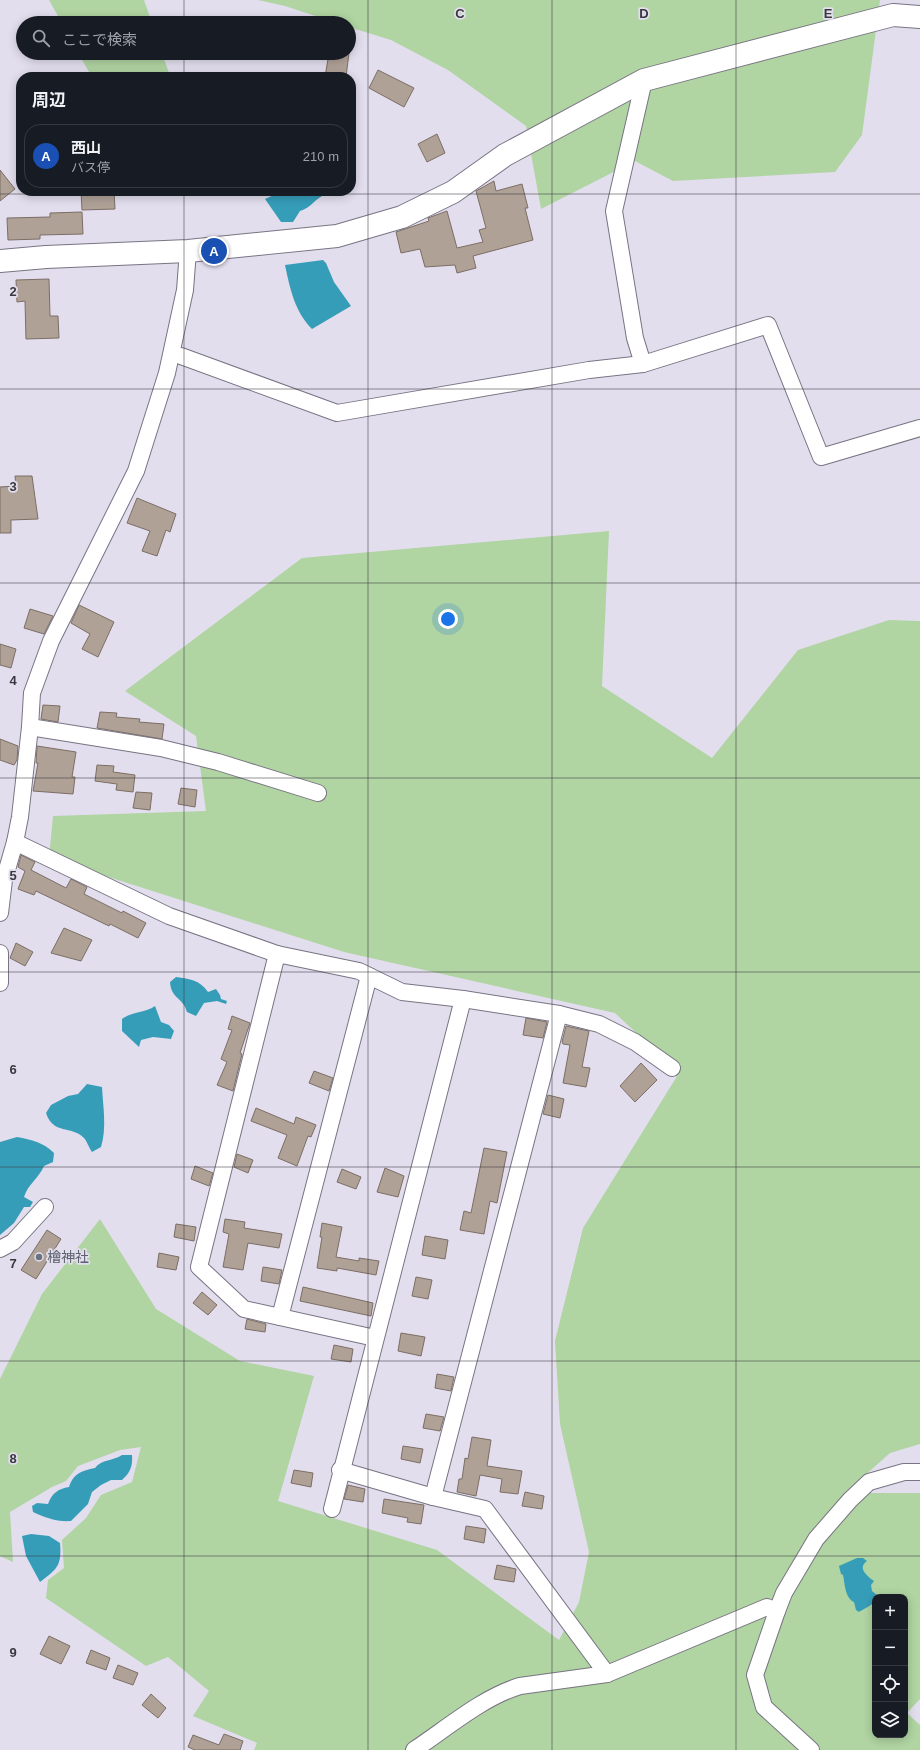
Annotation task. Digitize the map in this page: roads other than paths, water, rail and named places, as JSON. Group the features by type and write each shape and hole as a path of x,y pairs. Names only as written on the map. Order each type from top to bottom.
{"street":[{"path":"0,261 46,257 188,251 337,236 402,217 453,192 505,155 644,80 893,15 920,17"},
{"path":"643,364 635,338 614,211 644,80"},
{"path":"0,913 4,880 16,842 30,727 32,694 51,641 136,470 167,373 185,290 188,251"},
{"path":"181,356 337,413 589,370 643,364 768,325 821,458 920,428"},
{"path":"30,727 161,748 218,762 318,793"},
{"path":"16,842 169,916 277,954 359,971 402,992 463,999 559,1014 599,1024 635,1042 672,1068"},
{"path":"0,953 0,977"},
{"path":"277,954 199,1267 244,1309 375,1338"},
{"path":"280,1317 369,976"},
{"path":"332,1509 340,1470 463,999"},
{"path":"433,1497 559,1014"},
{"path":"0,1249 13,1242 45,1207"},
{"path":"340,1470 433,1497 485,1509 607,1674"},
{"path":"811,1750 764,1707 756,1675 784,1593 816,1539 850,1500 869,1482 904,1472 920,1472"},
{"path":"414,1750 490,1699 507,1690 520,1686 607,1674 767,1607 777,1611"}],"water":[{"path":"272,196 322,196 307,208 300,211 293,222 281,222 265,199"},
{"path":"323,260 326,263 334,282 351,306 312,329 297,308 291,291 285,265"},
{"path":"176,977 190,979 202,985 208,992 216,989 221,999 227,1001 226,1004 217,1001 204,1003 196,1016 187,1012 183,1003 175,995 171,988 170,982"},
{"path":"155,1006 161,1022 169,1025 174,1031 171,1039 153,1037 141,1040 139,1047 122,1031 122,1019 126,1016"},
{"path":"87,1084 102,1087 104,1110 104,1132 101,1147 92,1152 84,1138 79,1134 53,1124 49,1120 46,1113 51,1105 68,1096 78,1094"},
{"path":"17,1137 32,1140 46,1146 54,1153 53,1162 44,1166 26,1192 24,1197 33,1202 30,1207 24,1207 14,1223 0,1235 0,1142"},
{"path":"122,1455 132,1455 132,1463 127,1475 122,1480 111,1480 92,1492 88,1504 71,1521 52,1519 33,1512 32,1506 37,1503 48,1504 54,1494 59,1490 69,1487 73,1479 79,1473 95,1468 101,1463"},
{"path":"31,1534 49,1536 60,1543 60,1557 57,1566 51,1574 40,1582 26,1556 22,1536"},
{"path":"857,1558 863,1558 867,1561 863,1566 863,1569 864,1572 874,1581 871,1585 872,1591 876,1594 872,1594 872,1604 859,1612 856,1610 854,1602 847,1594 843,1575 841,1574 839,1566"}],"place":[{"name":"西山","path":"214,251"},
{"name":"檜神社","path":"39,1257"}]}
